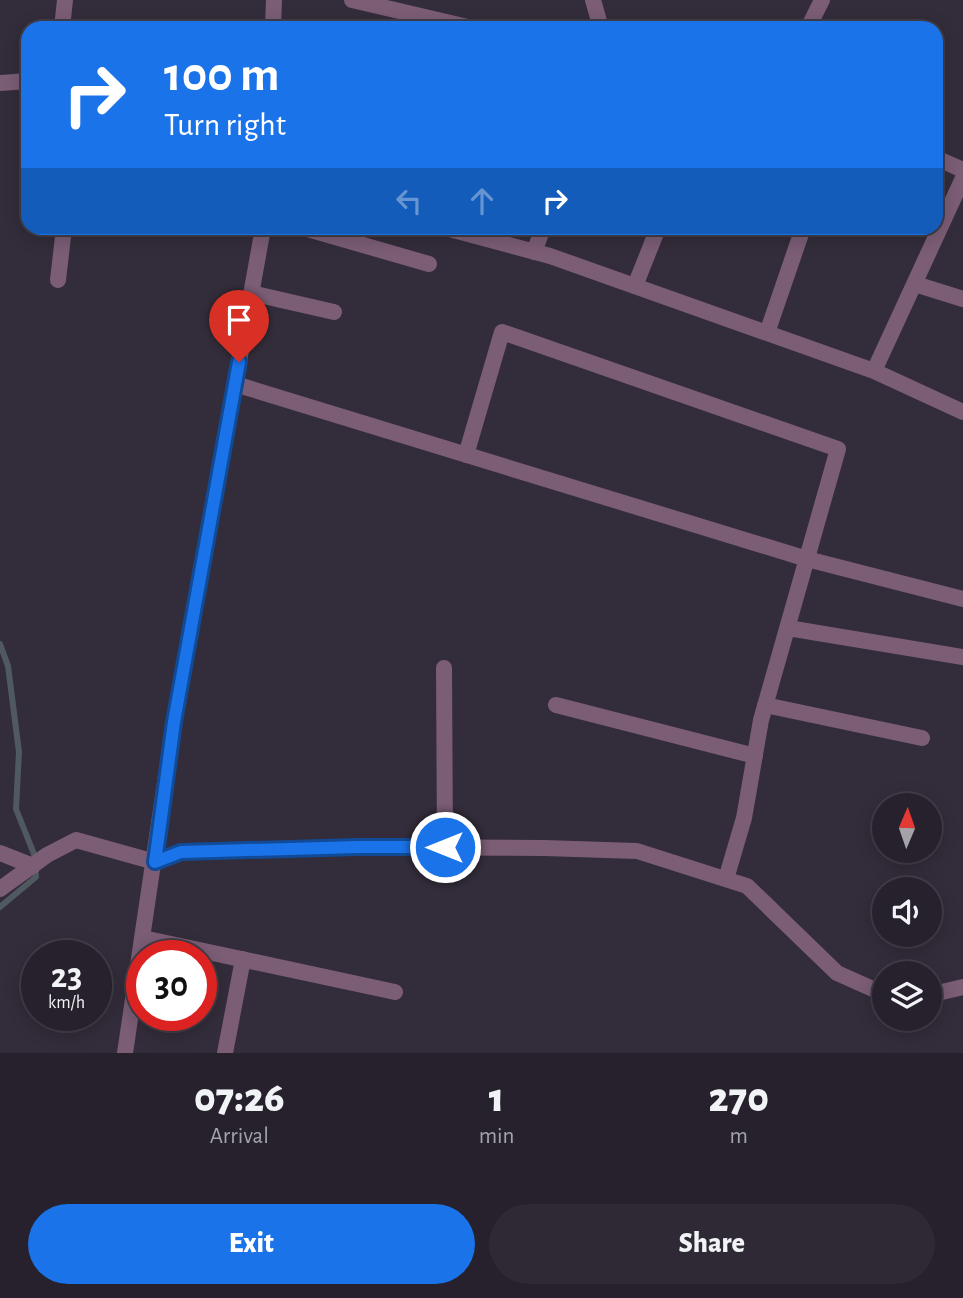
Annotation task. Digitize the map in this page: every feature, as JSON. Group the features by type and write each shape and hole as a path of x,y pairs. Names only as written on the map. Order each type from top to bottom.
{"street":[{"path":"63,21 65,0"},
{"path":"273,21 274,0"},
{"path":"352,0 442,21"},
{"path":"593,0 599,21"},
{"path":"812,21 822,0"},
{"path":"0,83 21,82"},
{"path":"943,161 963,170"},
{"path":"943,222 963,178"},
{"path":"58,280 63,235"},
{"path":"125,1053 174,722 262,235"},
{"path":"328,235 429,264"},
{"path":"472,235 534,252 767,333 874,372 963,412"},
{"path":"534,252 540,235"},
{"path":"635,286 655,235"},
{"path":"767,333 801,235"},
{"path":"874,372 937,235"},
{"path":"915,284 963,299"},
{"path":"251,293 334,312"},
{"path":"466,455 502,332 838,449 765,705 744,818 726,879"},
{"path":"235,384 807,559 963,599"},
{"path":"788,628 963,657"},
{"path":"444,668 445,847"},
{"path":"556,705 755,756"},
{"path":"765,705 922,738"},
{"path":"0,889 76,840 155,862 181,852 357,847 637,851 747,886 837,973 872,989"},
{"path":"0,853 33,866"},
{"path":"143,938 395,992"},
{"path":"225,1053 243,960"},
{"path":"942,992 963,987"}],"waterway":[{"path":"0,644 8,666 19,752 16,809 34,854 36,877 0,907"}],"route":[{"path":"239,362 174,722 155,862 181,852 445,847"}]}
